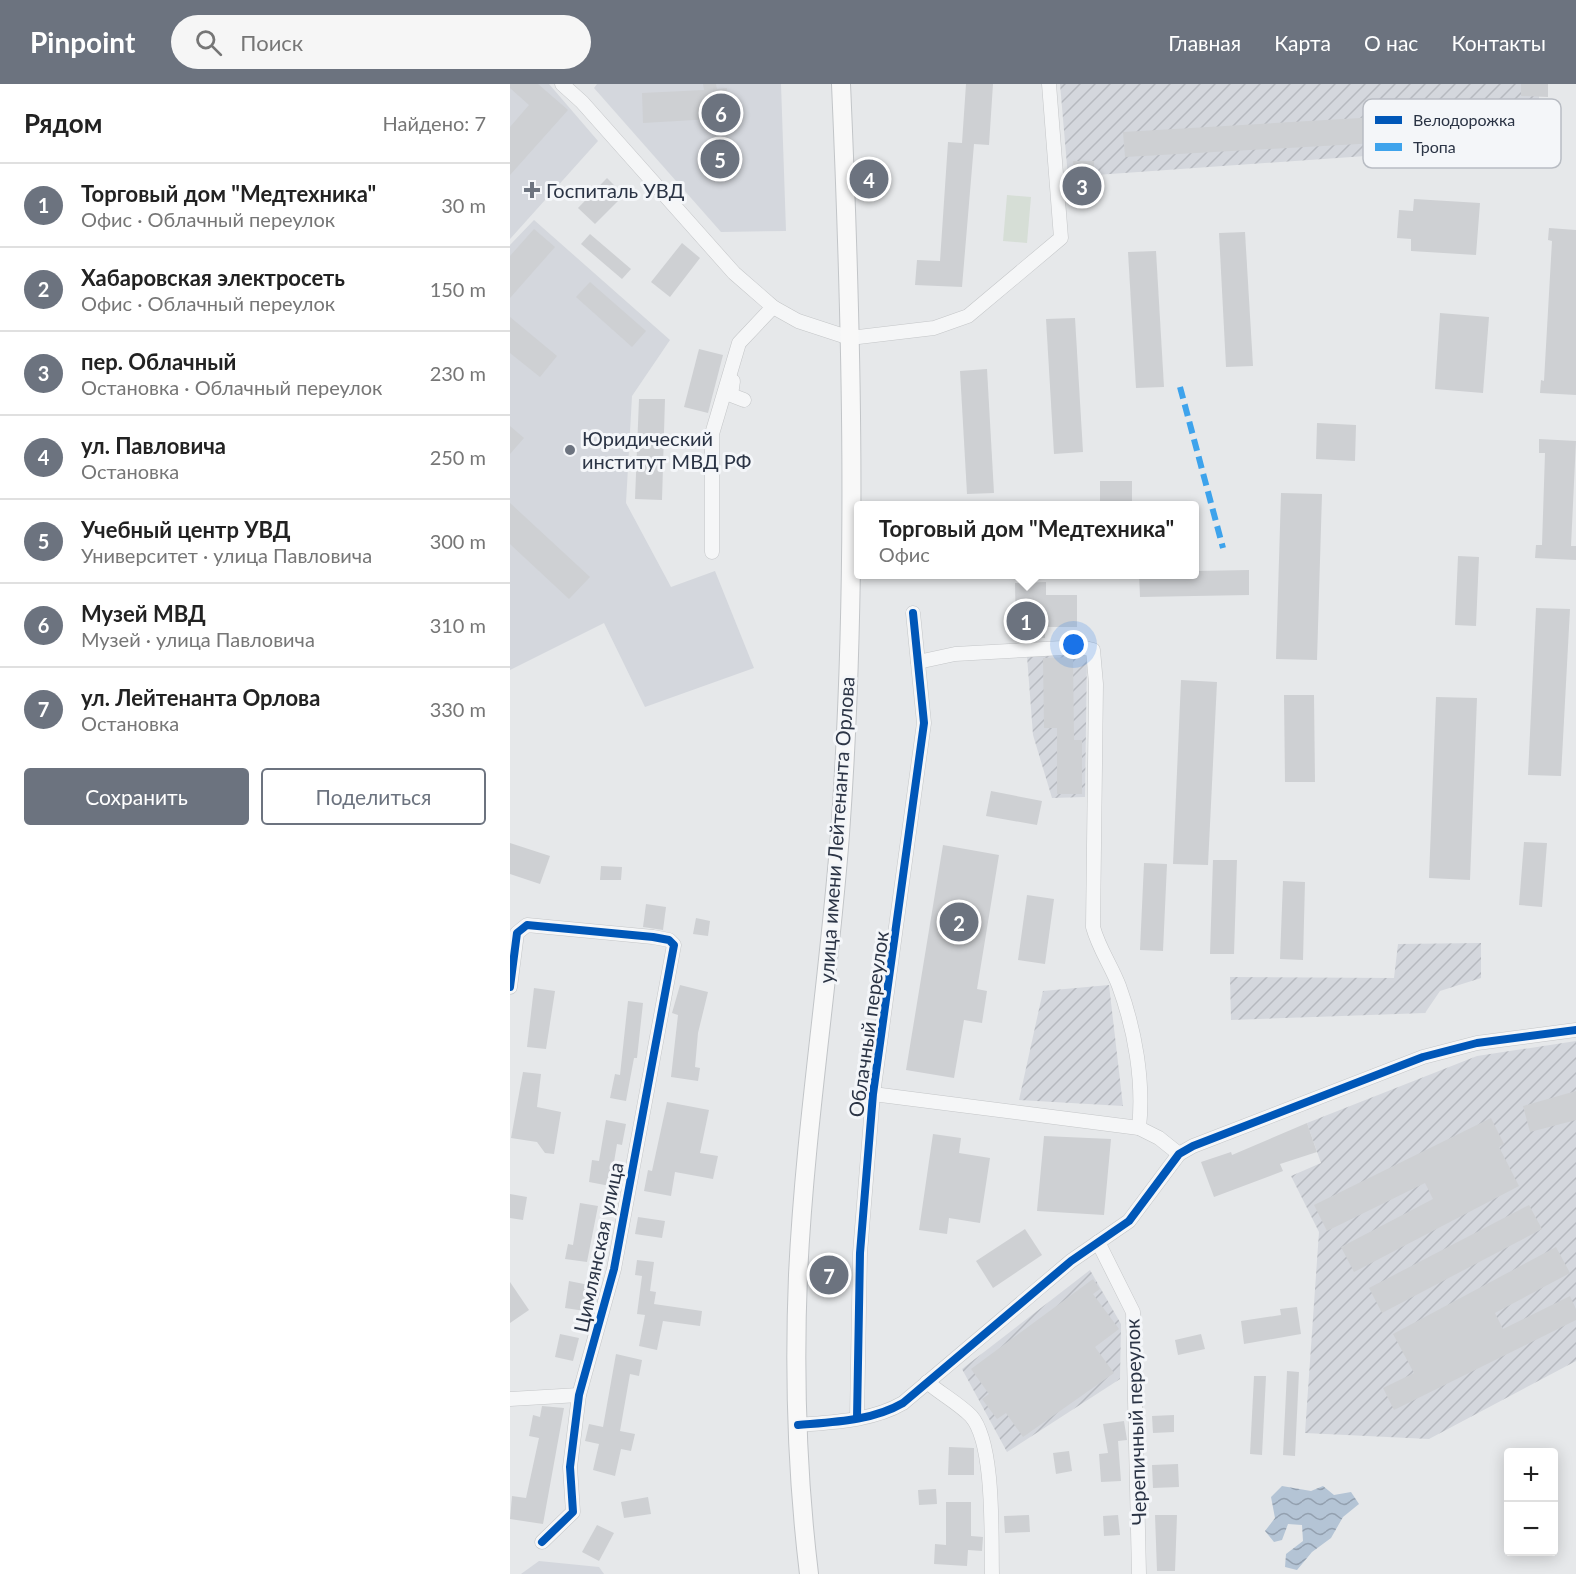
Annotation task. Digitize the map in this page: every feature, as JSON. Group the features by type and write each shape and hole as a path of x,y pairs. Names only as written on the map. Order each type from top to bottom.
{"main road":[{"name":"улица имени Лейтенанта Орлова","path":"809,1574 799,1493 798,1273 813,1096 840,835 847,707 851,490 850,338 842,84"}],"street":[{"path":"562,84 582,102 734,273 773,307 812,327 850,338 934,328 968,316 1061,238 1049,84"},
{"path":"712,552 712,434 739,343 773,307"},
{"path":"739,343 731,395 744,400"},
{"name":"Облачный переулок","path":"857,1419 860,1253 873,1094 924,723 913,613"},
{"path":"918,662 966,654 1081,647 1093,650 1096,684 1093,927 1098,946 1118,983 1132,1026 1140,1093 1139,1128"},
{"name":"Цимлянская улица","path":"510,987 517,933 527,925 669,940 674,945 614,1269 579,1395 570,1467 573,1512 542,1542"},
{"path":"798,1425 857,1419 888,1412 903,1403 1071,1261 1129,1221 1179,1154 1193,1146 1423,1057 1477,1043 1576,1030"},
{"path":"873,1094 1139,1128 1159,1138 1179,1154"},
{"name":"Черепичный переулок","path":"1098,1242 1133,1312 1139,1574"},
{"path":"927,1382 971,1417 980,1431 988,1476 992,1574"},
{"path":"510,1400 579,1395"}],"shaded area":[{"name":"Госпиталь УВД","path":"510,84 549,84 598,141 510,239"},
{"path":"597,84 781,84 786,231 721,232 594,88"},
{"path":"1060,84 1539,84 1539,99 1363,99 1363,156 1068,177"},
{"path":"1007,195 1031,197 1027,243 1003,241"},
{"name":"Юридический институт МВД РФ","path":"534,220 670,340 632,396 626,503 671,587 715,571 754,668 645,707 604,623 510,670 510,245"},
{"path":"1087,653 1085,797 1052,798 1033,735 1027,656"},
{"path":"1481,943 1481,978 1440,991 1425,1013 1231,1020 1230,977 1394,978 1398,944"},
{"path":"1109,985 1123,1106 1019,1100 1043,991"},
{"path":"1576,1041 1576,1361 1429,1439 1305,1433 1319,1232 1291,1176 1321,1163 1307,1123 1477,1056"},
{"path":"1090,1270 1121,1324 1120,1379 1007,1452 962,1369"},
{"path":"539,1561 599,1567 604,1574 521,1574"}],"water":[{"path":"1282,1486 1311,1491 1323,1486 1334,1495 1351,1492 1359,1504 1343,1517 1331,1538 1312,1552 1297,1570 1285,1567 1286,1554 1303,1541 1302,1525 1288,1524 1282,1540 1274,1542 1265,1531 1275,1518 1271,1497"}],"building":[{"path":"510,84 538,84 568,110 510,175 510,127 529,105 510,88"},
{"path":"703,84 716,84 717,89 727,88 729,118 643,123 642,93 704,90"},
{"path":"966,84 993,84 989,145 974,144 962,287 915,285 917,260 940,261 948,142 962,143"},
{"path":"1521,84 1548,84 1548,97 1521,96"},
{"path":"1363,118 1363,144 1125,157 1123,132"},
{"path":"1073,161 1094,161 1094,173 1073,173"},
{"path":"607,178 624,195 595,224 578,208"},
{"path":"1414,199 1480,203 1476,255 1411,251 1411,239 1397,238 1399,210 1413,211"},
{"path":"1549,228 1576,230 1576,395 1540,393 1541,380 1544,381 1552,241 1548,240"},
{"path":"534,229 555,247 510,298 510,256"},
{"path":"1245,232 1253,366 1226,367 1219,233"},
{"path":"590,234 631,269 622,279 581,244"},
{"path":"682,243 700,258 670,297 651,282"},
{"path":"1156,251 1164,387 1136,388 1128,252"},
{"path":"590,282 646,331 632,347 576,297"},
{"path":"1440,313 1489,317 1483,393 1435,389"},
{"path":"510,317 557,356 540,377 510,353"},
{"path":"1075,318 1083,452 1054,454 1046,319"},
{"path":"699,349 723,355 708,413 684,407"},
{"path":"987,369 994,493 967,494 960,371"},
{"path":"639,399 665,399 662,500 635,499"},
{"path":"1317,423 1356,425 1355,461 1316,459"},
{"path":"510,426 524,438 510,454"},
{"path":"1539,439 1576,441 1571,546 1576,546 1576,560 1535,558 1536,545 1542,545 1545,453 1539,453"},
{"path":"1100,481 1132,481 1132,501 1100,501"},
{"path":"1281,493 1322,494 1317,660 1276,659"},
{"path":"510,503 590,577 569,599 510,544"},
{"path":"1458,556 1479,557 1476,626 1455,625"},
{"path":"1249,570 1249,595 1140,597 1139,579 1199,579 1199,571"},
{"path":"1046,582 1046,595 1077,595 1077,627 1045,627 1045,638 1016,638 1015,583"},
{"path":"1536,608 1570,609 1561,776 1528,775"},
{"path":"1073,657 1074,740 1082,740 1082,794 1057,794 1057,728 1044,728 1043,658"},
{"path":"1181,680 1217,682 1208,865 1173,864"},
{"path":"1284,695 1314,695 1315,782 1285,782"},
{"path":"1436,697 1477,698 1470,880 1429,878"},
{"path":"991,791 1042,801 1037,825 986,816"},
{"path":"1524,842 1547,843 1542,907 1519,905"},
{"path":"510,843 550,856 540,884 510,874"},
{"path":"943,845 999,855 977,989 987,991 982,1023 964,1020 954,1078 906,1070"},
{"path":"1213,860 1237,860 1234,954 1210,954"},
{"path":"1144,863 1167,864 1163,951 1140,950"},
{"path":"601,866 622,867 621,880 600,880"},
{"path":"1283,881 1305,882 1303,960 1280,959"},
{"path":"1027,895 1054,899 1045,964 1018,960"},
{"path":"646,904 666,907 663,930 643,927"},
{"path":"696,918 710,921 708,936 693,934"},
{"path":"680,985 708,992 698,1033 695,1067 700,1068 698,1081 671,1077 678,1015 672,1013"},
{"path":"534,988 555,991 546,1049 527,1047"},
{"path":"628,1001 643,1003 637,1058 634,1058 626,1101 610,1098 615,1074 620,1075"},
{"path":"523,1072 541,1074 537,1107 561,1112 554,1154 545,1153 537,1142 511,1138"},
{"path":"1576,1091 1576,1120 1530,1132 1523,1106"},
{"path":"667,1102 709,1110 700,1153 718,1156 713,1179 675,1172 671,1196 644,1191 648,1170 652,1171"},
{"path":"1491,1118 1504,1144 1499,1147 1519,1186 1354,1272 1341,1247 1433,1199 1425,1183 1327,1231 1314,1205"},
{"path":"606,1120 626,1124 622,1145 617,1144 610,1186 589,1182 592,1160 599,1161"},
{"path":"1307,1123 1317,1152 1280,1164 1283,1171 1214,1197 1201,1162 1231,1152 1232,1155"},
{"path":"933,1134 961,1138 959,1153 990,1158 980,1223 949,1218 947,1234 919,1230"},
{"path":"1044,1136 1111,1139 1104,1215 1037,1211"},
{"path":"510,1194 527,1197 523,1220 510,1218"},
{"path":"580,1203 598,1206 587,1262 565,1259 568,1244 573,1245"},
{"path":"1529,1205 1542,1229 1382,1313 1369,1288"},
{"path":"638,1217 665,1221 662,1238 635,1234"},
{"path":"1025,1229 1042,1255 993,1288 976,1261"},
{"path":"1556,1247 1570,1273 1495,1313 1503,1329 1570,1296 1576,1309 1576,1320 1394,1410 1383,1388 1414,1373 1393,1334"},
{"path":"637,1260 654,1262 650,1291 656,1292 654,1304 702,1311 700,1326 663,1321 657,1350 639,1346 645,1315 637,1314 642,1276 635,1275"},
{"path":"1093,1279 1100,1289 1093,1294 1119,1329 1095,1347 1114,1373 1023,1437 1006,1413 997,1419 982,1399 989,1394 971,1369"},
{"path":"569,1281 589,1285 585,1311 565,1308"},
{"path":"510,1282 529,1310 510,1323"},
{"path":"1297,1307 1301,1334 1244,1344 1241,1321 1281,1315 1280,1309"},
{"path":"560,1334 579,1338 573,1361 555,1357"},
{"path":"1201,1334 1205,1349 1178,1355 1175,1340"},
{"path":"616,1354 642,1360 639,1376 630,1374 620,1431 635,1434 631,1451 621,1449 615,1476 593,1470 599,1444 585,1441 589,1424 603,1427"},
{"path":"1287,1371 1299,1372 1295,1456 1283,1455"},
{"path":"1254,1376 1266,1376 1262,1455 1250,1454"},
{"path":"542,1406 564,1408 543,1524 510,1519 512,1496 526,1498 539,1438 529,1436 533,1415 540,1417"},
{"path":"1174,1415 1174,1432 1153,1433 1152,1416"},
{"path":"1124,1421 1127,1440 1118,1441 1121,1481 1101,1482 1099,1454 1108,1453 1103,1424"},
{"path":"949,1447 974,1448 974,1475 948,1475"},
{"path":"1069,1451 1072,1471 1056,1474 1053,1453"},
{"path":"1178,1464 1179,1487 1153,1488 1152,1465"},
{"path":"936,1489 937,1504 919,1505 918,1490"},
{"path":"648,1497 651,1514 624,1518 621,1502"},
{"path":"946,1502 971,1502 971,1536 983,1537 982,1551 968,1550 967,1566 934,1564 935,1544 946,1545"},
{"path":"1029,1515 1030,1532 1005,1533 1004,1516"},
{"path":"1118,1515 1120,1535 1104,1536 1103,1516"},
{"path":"1155,1515 1177,1515 1175,1571 1157,1571"},
{"path":"597,1525 614,1533 599,1561 582,1552"}],"marked path":[{"path":"1180,387 1223,548"}],"cycle path":[{"path":"857,1418 860,1253 873,1094 924,723 913,613"},
{"path":"510,987 517,933 527,925 653,937 669,940 674,945 614,1269 579,1395 570,1467 573,1512 542,1542"},
{"path":"798,1425 865,1417 903,1403 1071,1261 1129,1221 1179,1154 1193,1146 1423,1057 1477,1043 1576,1030"}],"place":[{"name":"Музей МВД","path":"721,113"},
{"name":"Учебный центр УВД","path":"720,159"},
{"name":"ул. Павловича","path":"869,179"},
{"name":"пер. Облачный","path":"1082,186"},
{"name":"Госпиталь УВД","path":"532,190"},
{"name":"Юридический институт МВД РФ","path":"570,450"},
{"name":"Торговый дом \"Медтехника\"","path":"1026,621"},
{"name":"Хабаровская электросеть","path":"959,922"},
{"name":"ул. Лейтенанта Орлова","path":"829,1275"}]}
